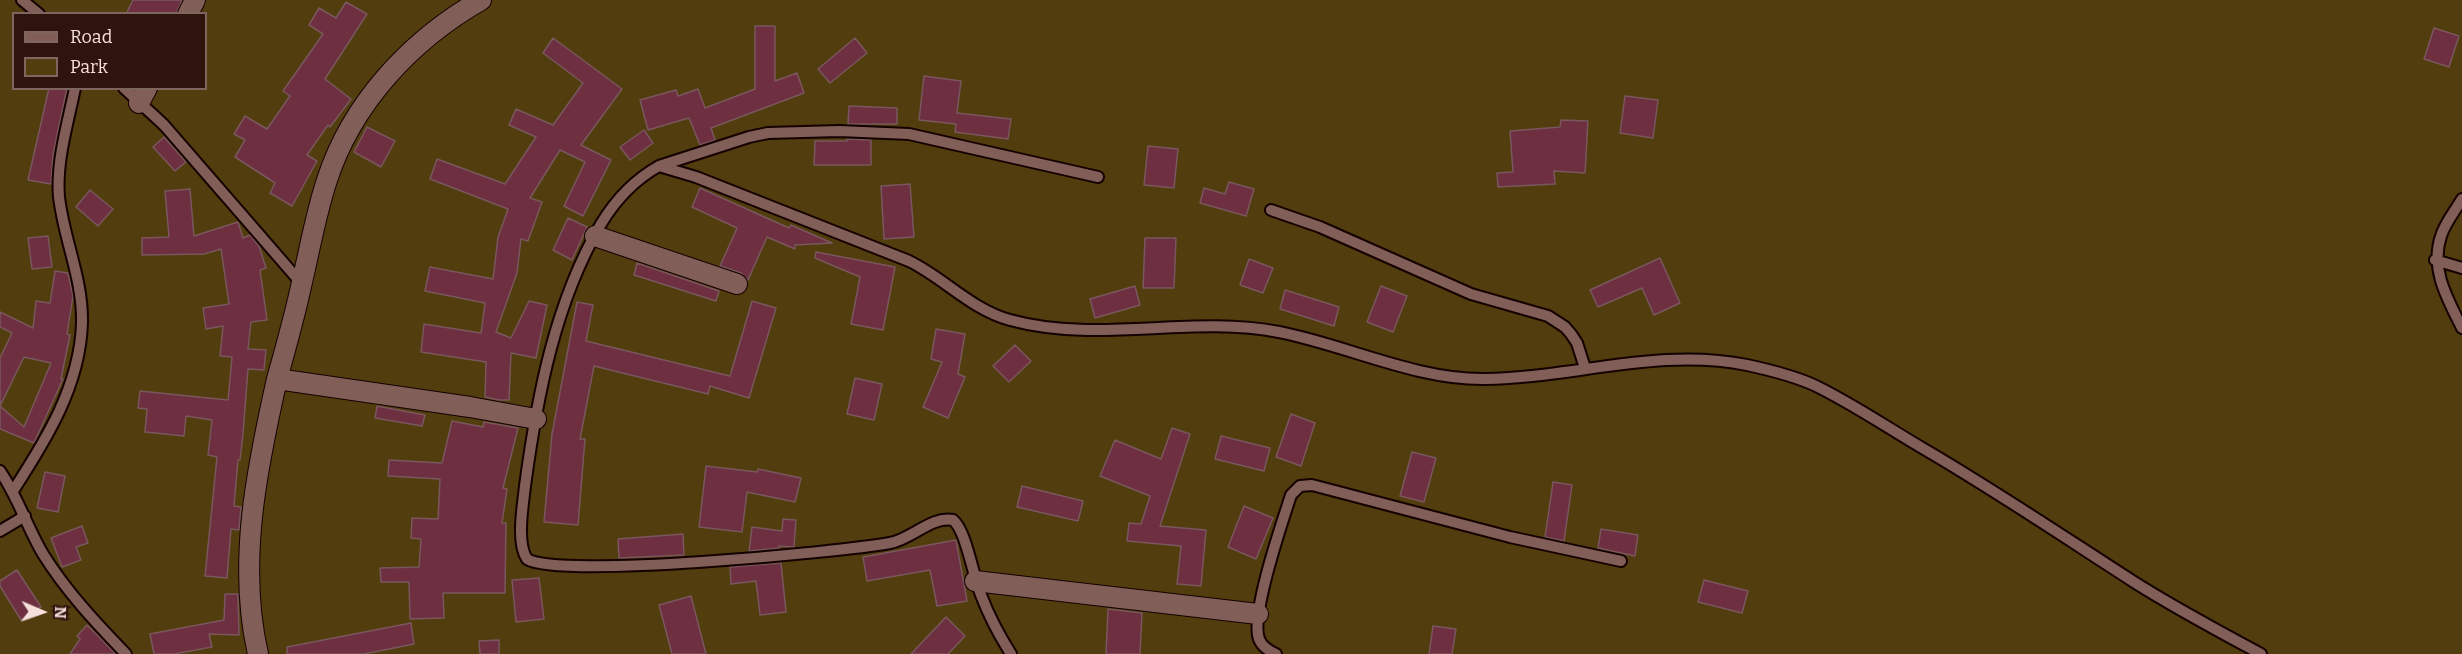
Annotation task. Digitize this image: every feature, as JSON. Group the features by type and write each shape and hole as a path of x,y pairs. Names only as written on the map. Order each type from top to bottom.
{"street":[{"path":"258,654 252,614 251,533 262,447 328,179 363,107 392,70 444,23 481,0"},
{"path":"595,236 737,284"},
{"path":"277,380 470,407 536,419"},
{"path":"975,581 1258,614"}],"lane":[{"path":"22,0 37,12"},
{"path":"13,490 59,414 79,351 81,299 77,274 63,223 59,177 75,90"},
{"path":"129,90 143,96 164,125 302,285"},
{"path":"1011,654 996,628 975,581 962,530 953,520 933,522 903,540 877,545 697,562 607,566 534,562 524,554 522,518 536,419 556,333 573,282 595,236 621,195 659,166 749,137 776,132 817,131 909,134 1098,177"},
{"path":"659,166 726,188 768,207 909,261 930,272 983,309 1009,320 1068,331 1092,332 1177,326 1253,328 1329,344 1426,372 1467,379 1514,377 1658,361 1700,360 1743,364 1815,386 1991,488 2154,594 2261,654"},
{"path":"2462,199 2441,234 2435,260 2445,293 2462,328"},
{"path":"1271,210 1320,227 1471,294 1548,316 1565,327 1571,334 1577,343 1585,368"},
{"path":"2435,260 2462,268"},
{"path":"0,471 13,490 43,553 64,584 95,622 126,654"},
{"path":"1276,654 1269,651 1259,639 1258,614 1291,495 1295,489 1306,485 1510,537 1621,561"},
{"path":"0,531 25,516"}],"green space":[{"path":"0,0 2462,0 2462,654 0,654"}],"building":[{"path":"133,0 182,0 177,12 127,12"},
{"path":"346,2 367,14 325,79 351,99 330,127 328,125 307,155 317,161 292,206 270,193 275,183 235,157 245,140 234,134 245,116 267,129 290,96 283,91 323,34 309,25 319,8 336,18"},
{"path":"755,26 775,26 775,81 797,73 804,93 711,128 715,140 700,145 689,118 648,130 640,100 676,90 678,96 698,89 705,108 755,89"},
{"path":"2434,28 2459,36 2449,67 2424,59"},
{"path":"553,38 622,89 581,145 611,160 583,216 564,206 585,162 560,150 530,198 542,202 528,241 521,239 517,273 496,332 511,338 529,301 547,305 536,358 511,353 509,400 499,400 485,397 486,362 421,352 424,324 481,333 485,303 425,291 430,267 493,279 498,237 508,209 430,179 437,159 505,184 536,137 509,125 516,109 553,125 583,83 543,53"},
{"path":"855,38 867,53 830,83 818,69"},
{"path":"924,76 961,81 957,113 1011,119 1008,139 955,132 956,124 919,120"},
{"path":"49,90 67,90 53,155 51,184 28,180"},
{"path":"1625,96 1658,100 1653,138 1620,133"},
{"path":"849,106 897,108 897,124 848,124"},
{"path":"1561,120 1588,121 1585,173 1554,171 1555,184 1498,187 1497,173 1513,172 1510,131 1560,127"},
{"path":"367,127 395,141 381,167 354,152"},
{"path":"644,130 653,143 630,160 620,147"},
{"path":"164,137 186,162 175,171 153,147"},
{"path":"847,139 871,140 871,165 814,165 815,141 847,141"},
{"path":"1148,146 1178,149 1174,188 1144,185"},
{"path":"1229,182 1254,189 1246,216 1200,203 1204,188 1225,194"},
{"path":"910,184 914,237 884,239 881,186"},
{"path":"700,188 789,228 791,225 832,243 795,245 795,249 767,237 748,280 741,273 720,266 737,228 692,207"},
{"path":"190,189 194,236 238,222 243,238 250,235 259,246 266,268 260,270 267,320 251,322 248,349 266,350 264,370 248,369 234,506 241,507 239,530 231,529 227,578 205,576 217,457 208,455 212,420 186,416 184,436 145,432 147,409 138,408 140,391 228,400 232,357 220,356 223,326 206,329 203,308 229,304 221,249 204,254 142,255 142,238 169,237 165,191"},
{"path":"90,190 113,209 98,226 76,207"},
{"path":"568,218 587,227 572,260 553,250"},
{"path":"48,236 52,267 32,269 28,238"},
{"path":"1145,238 1176,238 1174,288 1143,288"},
{"path":"816,252 895,267 883,330 851,324 860,277 815,258"},
{"path":"1660,258 1680,303 1654,315 1642,288 1598,307 1590,290"},
{"path":"1249,259 1273,268 1263,293 1240,285"},
{"path":"637,263 719,291 716,301 634,275"},
{"path":"55,271 68,273 73,296 67,334 70,335 61,379 63,379 34,443 0,429 0,406 0,358 12,333 0,327 0,312 33,328 36,301 50,303","holes":["24,357 51,363 24,427 0,406"]},
{"path":"1135,286 1140,305 1095,318 1090,299"},
{"path":"1381,286 1407,296 1393,332 1367,322"},
{"path":"1285,290 1339,307 1334,326 1280,309"},
{"path":"752,301 776,308 749,398 710,386 708,394 594,366 580,439 585,439 578,525 544,522 552,434 577,302 593,305 586,341 730,376"},
{"path":"936,329 965,334 958,374 965,377 948,418 923,407 942,362 931,359"},
{"path":"1015,345 1031,361 1009,382 993,366"},
{"path":"855,378 882,384 874,420 847,414"},
{"path":"377,406 425,415 422,426 375,418"},
{"path":"1291,414 1315,423 1301,466 1276,457"},
{"path":"452,421 483,427 484,422 518,428 503,488 507,489 502,523 506,523 505,593 443,593 444,618 410,619 409,582 381,582 380,568 419,567 421,539 411,538 412,518 438,519 440,479 388,476 389,460 442,463"},
{"path":"1172,428 1190,434 1160,526 1206,530 1201,586 1177,584 1181,546 1127,541 1129,523 1141,524 1150,496 1100,476 1115,440 1161,459"},
{"path":"1221,436 1270,448 1264,471 1215,459"},
{"path":"1412,452 1436,458 1424,502 1400,496"},
{"path":"706,466 757,472 758,469 801,478 795,502 747,492 742,532 699,527"},
{"path":"45,472 65,476 58,512 37,508"},
{"path":"1553,482 1572,485 1564,541 1545,537"},
{"path":"1022,486 1083,501 1078,521 1017,507"},
{"path":"1244,506 1273,518 1256,559 1228,547"},
{"path":"783,519 796,520 794,547 779,546 780,548 749,551 752,527 782,531"},
{"path":"82,526 88,543 76,547 81,560 62,567 51,538"},
{"path":"1601,529 1638,535 1635,556 1598,548"},
{"path":"683,534 684,555 619,558 618,539"},
{"path":"956,540 967,601 937,606 930,570 867,581 863,557"},
{"path":"781,563 786,612 760,615 756,581 731,584 730,567"},
{"path":"17,570 41,607 21,620 0,586 0,581"},
{"path":"539,578 544,619 516,622 512,580"},
{"path":"1704,580 1748,591 1742,613 1698,602"},
{"path":"225,594 238,594 239,635 209,634 212,647 174,654 154,654 150,634 224,620"},
{"path":"691,596 706,654 672,654 659,605"},
{"path":"1108,609 1142,613 1140,654 1106,654"},
{"path":"946,617 965,636 948,654 911,654"},
{"path":"411,623 414,644 364,654 287,654 287,647"},
{"path":"87,625 116,654 70,654 80,639 77,636"},
{"path":"1433,626 1456,629 1452,654 1429,654"},
{"path":"499,640 499,654 480,654 479,641"}]}
